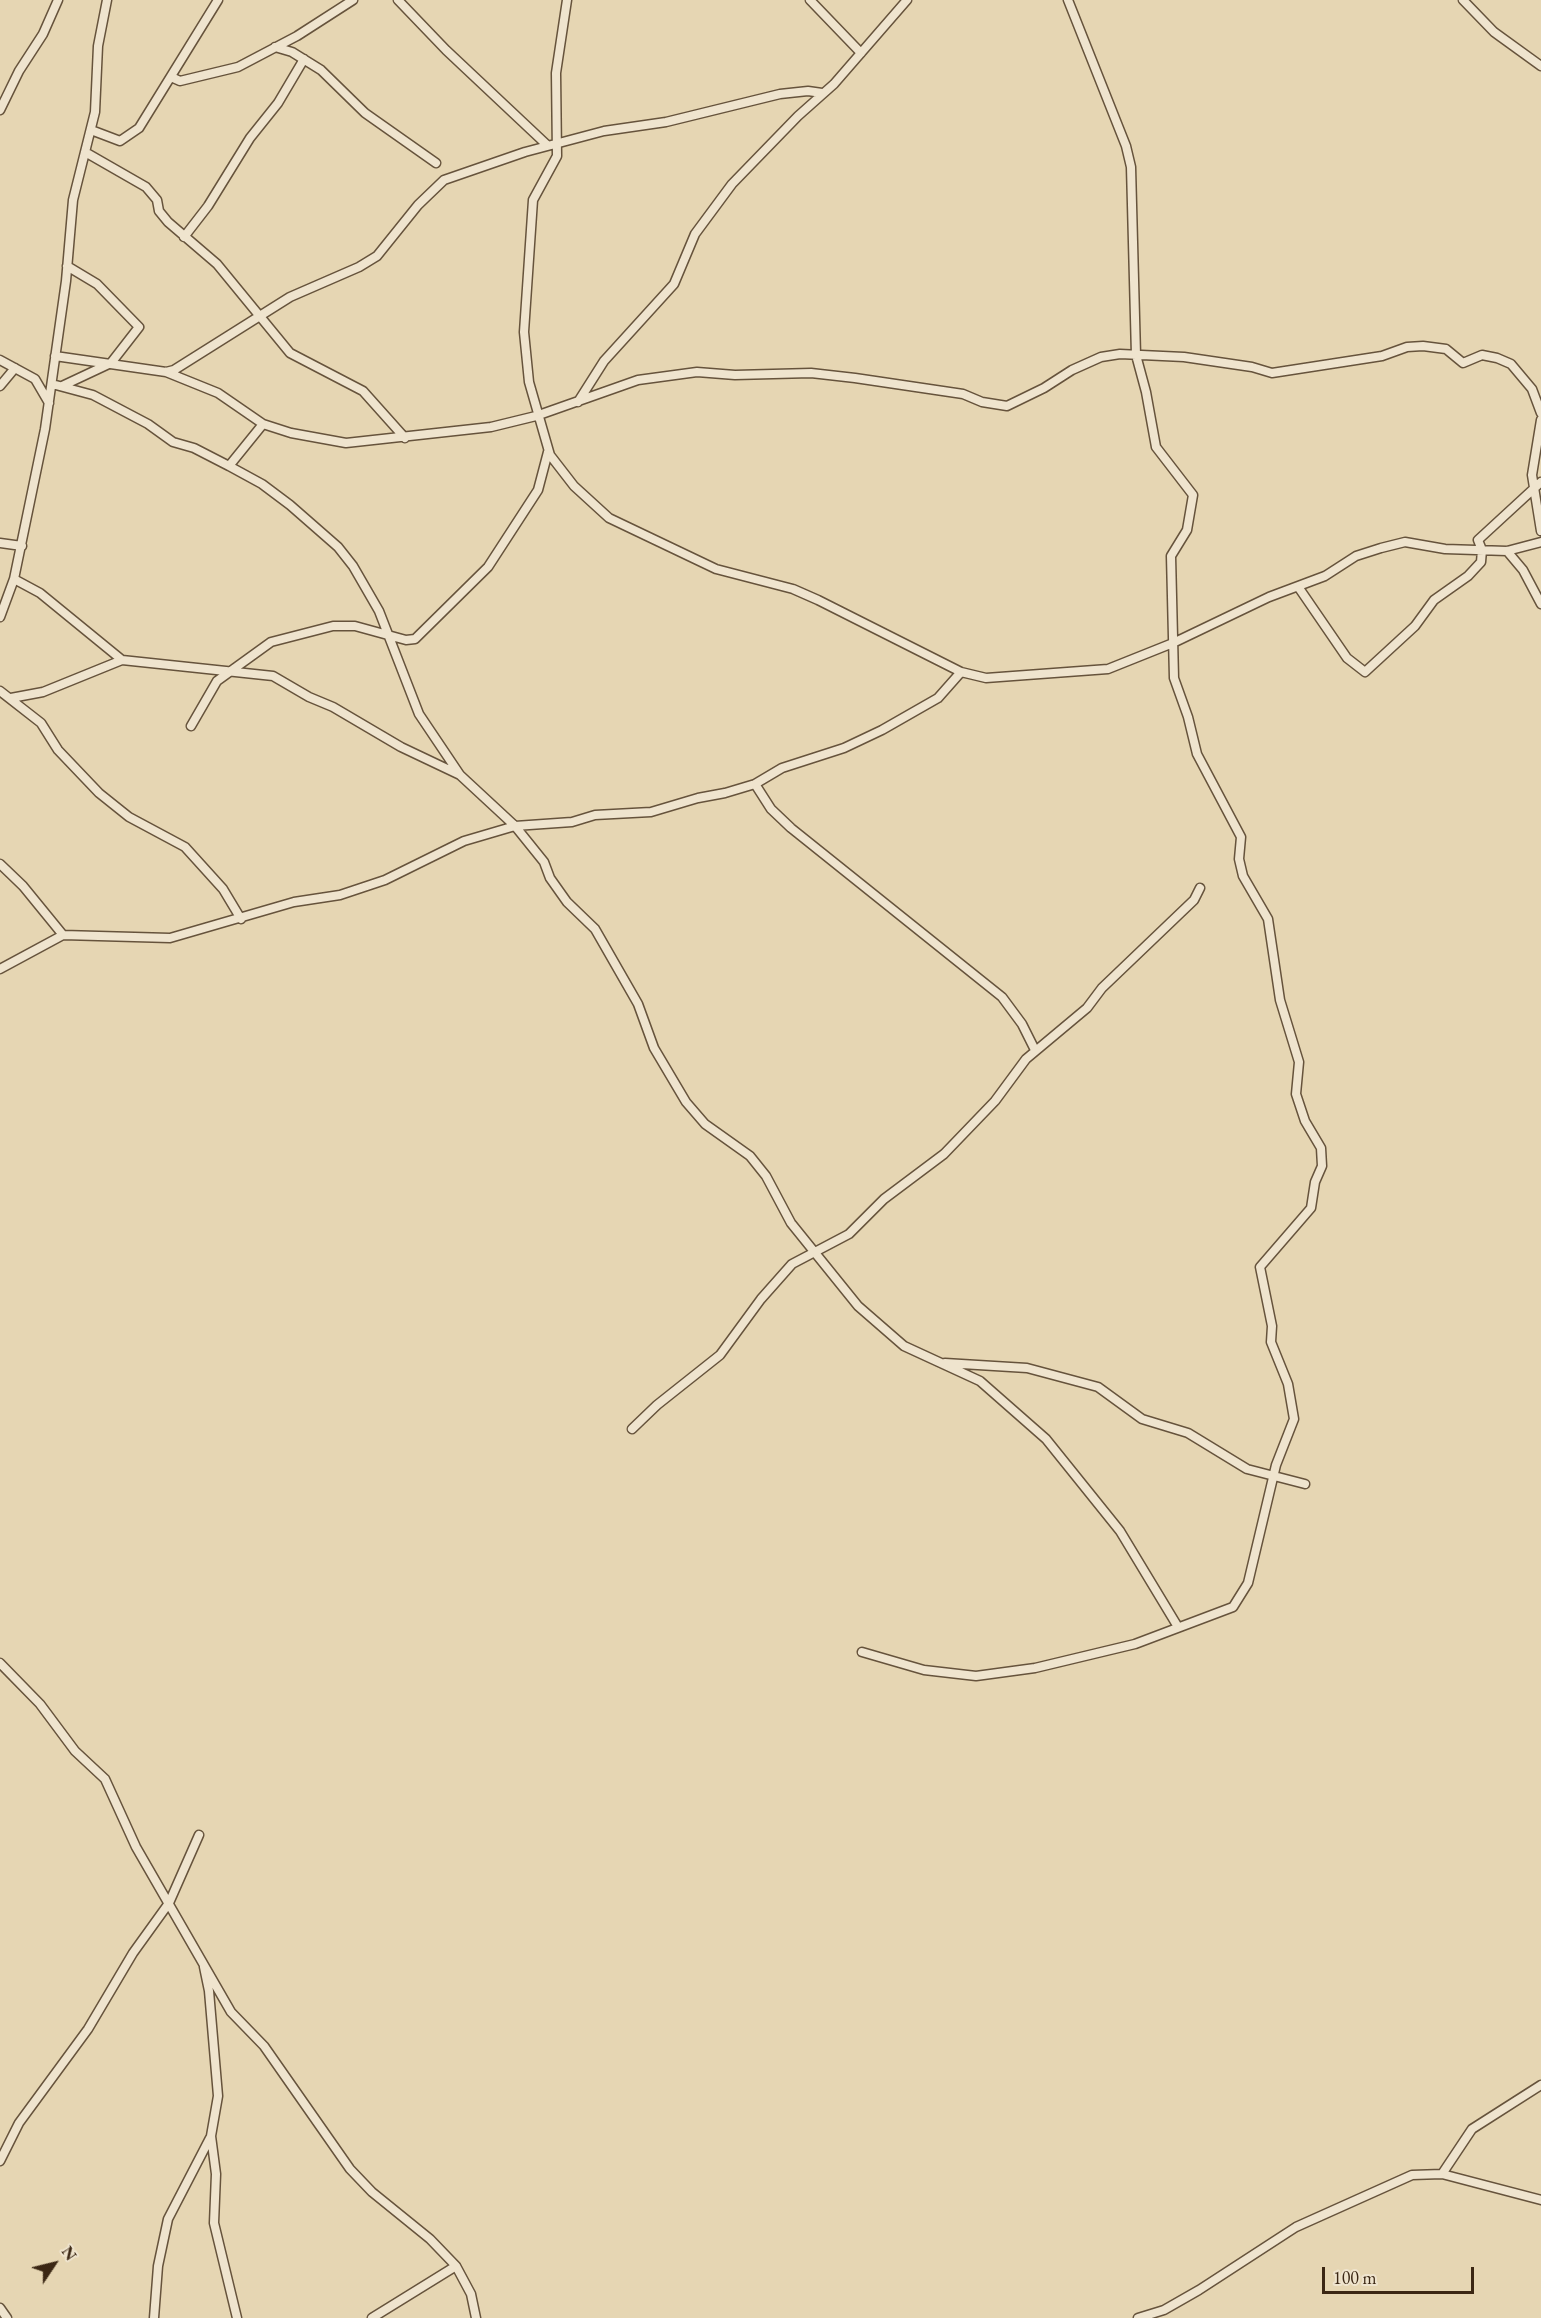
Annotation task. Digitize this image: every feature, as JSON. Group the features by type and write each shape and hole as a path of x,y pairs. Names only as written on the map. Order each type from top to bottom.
{"street":[{"path":"0,110 19,71 43,34 58,0"},
{"path":"0,617 14,579 49,403 57,385 56,356 73,200 95,112 98,46 107,0"},
{"path":"171,77 180,81 238,67 297,36 353,0"},
{"path":"398,0 446,50 547,145"},
{"path":"567,0 556,73 559,142 557,156 533,200 524,332 529,382 536,416 549,452 574,486 609,518 716,569 793,589 961,672 986,678 1010,679 1108,669 1173,643 1243,608 1299,588 1325,576 1356,556 1405,543 1445,549 1507,551 1541,542"},
{"path":"810,0 861,53"},
{"path":"578,402 604,361 674,284 695,234 732,184 822,93 834,84 907,0"},
{"path":"862,1652 924,1670 976,1676 1035,1668 1135,1644 1233,1607 1248,1583 1274,1476 1294,1419 1288,1384 1271,1342 1272,1326 1260,1267 1311,1208 1315,1182 1323,1166 1321,1148 1305,1121 1296,1094 1299,1062 1280,1000 1268,919 1243,876 1239,859 1243,846 1241,837 1197,754 1188,717 1174,678 1171,556 1187,530 1193,495 1156,447 1146,392 1136,355 1131,167 1126,146 1068,0"},
{"path":"1463,0 1494,32 1541,66"},
{"path":"91,130 115,140 125,139 138,128 171,77 213,2"},
{"path":"275,47 292,52 321,70 365,113 436,163"},
{"path":"184,237 208,206 250,138 278,103 304,59"},
{"path":"166,372 187,363 290,297 359,267 377,256 418,205 444,180 547,145 604,131 666,122 756,102 780,94 808,91 822,93"},
{"path":"85,152 146,187 157,200 159,211 184,237 217,264 290,353 363,391 405,438"},
{"path":"57,385 111,363 139,327 97,284 67,266"},
{"path":"56,356 166,372 218,393 263,424 291,434 346,443 491,427 536,416 638,381 697,372 735,375 833,376 963,394 982,402 1007,406 1101,357 1136,355 1184,357 1252,367 1272,373 1382,356 1407,347 1423,346 1446,349 1463,363 1482,355 1511,364 1522,374 1541,409"},
{"path":"0,360 35,379 49,403"},
{"path":"0,386 15,368"},
{"path":"57,385 93,395 148,424 173,442 194,448 262,484 291,505 338,547 365,583 389,635 419,714 460,775 515,826 544,862 550,879 567,902 595,929 638,1004 654,1048 671,1072 686,1102 705,1124 750,1156 766,1176 791,1222 858,1306 904,1346 980,1381 1046,1439 1120,1531 1178,1628"},
{"path":"1541,420 1533,490 1541,531"},
{"path":"229,466 263,424"},
{"path":"191,726 217,681 271,642 333,626 355,626 406,640 415,639 488,567 537,490 549,452"},
{"path":"1299,588 1347,658 1365,672 1415,626 1434,600 1468,576 1481,562 1482,550 1478,540 1541,482"},
{"path":"0,543 22,546"},
{"path":"1507,551 1523,570 1541,604"},
{"path":"14,579 40,593 122,660"},
{"path":"11,698 44,692 122,660 273,676 309,697 333,706 401,747 460,775"},
{"path":"0,969 63,935 170,938 294,902 340,895 385,880 464,842 515,826 572,822 595,815 651,812 754,784 782,768 844,748 914,713 938,698 961,672"},
{"path":"0,691 41,723 58,750 99,793 129,817 185,847 223,889 241,919"},
{"path":"754,784 771,809 807,841 1002,997 1022,1024 1035,1050"},
{"path":"0,864 23,886 63,935"},
{"path":"632,1429 657,1405 709,1366 792,1264 854,1231 884,1199 944,1154 995,1101 1035,1050 1087,1008 1102,988 1194,900 1200,888"},
{"path":"938,1363 1027,1368 1098,1387 1142,1419 1188,1433 1247,1469 1305,1484"},
{"path":"0,1663 40,1704 75,1751 105,1779 136,1847 202,1958 231,2012 264,2046 350,2169 372,2192 430,2239 456,2266 471,2294 475,2318"},
{"path":"0,2161 19,2123 88,2029 133,1953 169,1903 199,1835"},
{"path":"202,1958 209,1991 218,2096 211,2136 216,2174 213,2223 237,2318"},
{"path":"1442,2174 1472,2129 1541,2085"},
{"path":"153,2318 163,2239 168,2219 211,2136"},
{"path":"1138,2318 1164,2310 1199,2290 1296,2227 1412,2175 1442,2174 1541,2200"},
{"path":"372,2318 456,2266"},
{"path":"4,2313 15,2318"}]}
